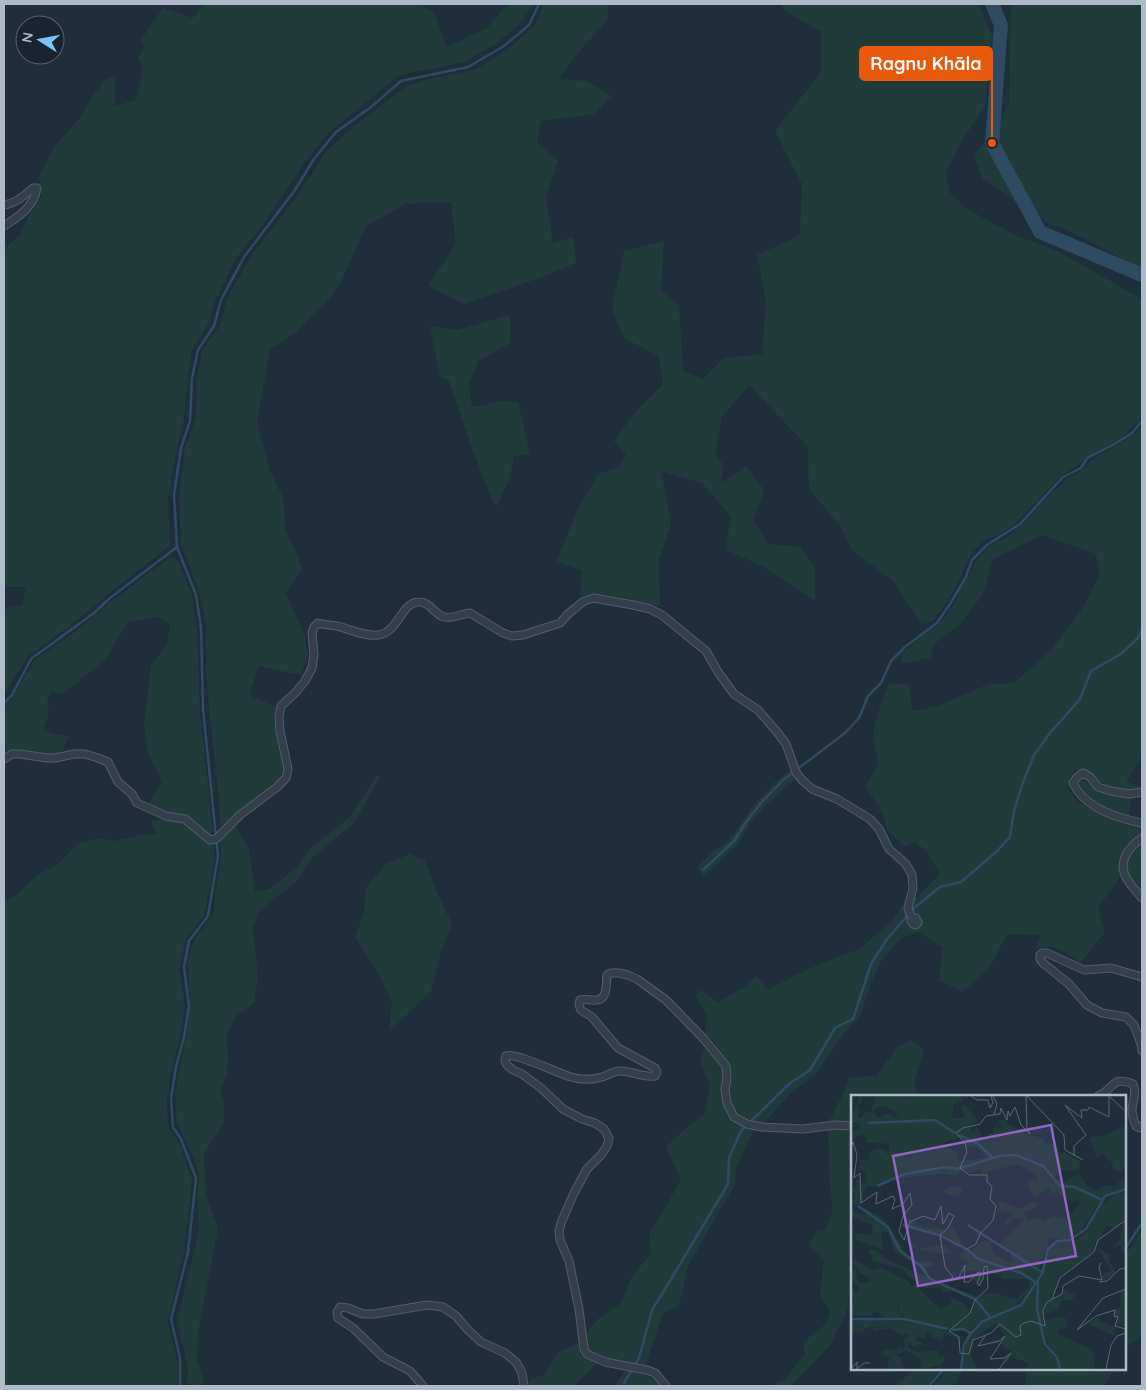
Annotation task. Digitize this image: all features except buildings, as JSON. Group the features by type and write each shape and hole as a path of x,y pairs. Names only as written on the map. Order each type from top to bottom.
{"street":[{"path":"4,206 20,200 33,188 37,188 36,196 26,209 17,218 4,226"},
{"path":"4,759 12,754 47,758 85,754 98,758 108,762 118,782 132,794 138,803 166,816 185,819 210,840 216,839 240,815 286,778 288,769 279,717 282,706 305,681 312,668 314,655 312,633 318,623 378,636 394,626 411,604 423,602 429,605 436,614 444,617 453,617 470,613 503,633 512,636 523,635 560,623 584,601 594,598 612,601 650,609 662,615 698,643 706,651 734,694 758,710 786,744 796,772 802,780 812,789 837,799 870,819 879,829 889,849 906,864 912,875 913,888 908,908 912,919"},
{"path":"1142,792 1129,794 1111,791 1098,787 1090,777 1083,774 1077,777 1073,784 1077,792 1102,810 1115,816 1142,823"},
{"path":"1142,838 1124,856 1124,866 1126,877 1142,898"},
{"path":"1142,977 1110,968 1084,970 1047,953 1040,955 1043,963 1069,984 1087,1005 1102,1013 1126,1017 1134,1025 1140,1039 1142,1051"},
{"path":"666,1386 655,1373 605,1362 586,1354 569,1261 560,1240 559,1231 574,1193 587,1169 607,1146 609,1138 604,1129 563,1109 541,1088 507,1066 506,1056 510,1054 517,1056 582,1079 600,1078 618,1071 642,1076 655,1076 657,1072 655,1068 618,1048 592,1017 581,1010 578,1005 580,1000 602,998 606,991 607,975 611,973 628,975 666,1000 726,1066 727,1079 725,1089 727,1103 734,1117 747,1124 762,1127 803,1129 835,1125 851,1126"},
{"path":"1102,1095 1114,1082 1120,1080 1132,1084 1136,1090 1132,1112 1136,1126 1140,1128 1142,1126"},
{"path":"423,1386 410,1371 383,1357 353,1328 338,1318 337,1312 340,1307 363,1314 374,1314 427,1305 443,1306 456,1316 481,1342 505,1353 516,1362 522,1373 524,1386"}],"green space":[{"path":"203,4 420,4 435,14 446,47 487,28 508,4 534,4 522,21 497,43 464,62 397,76 329,132 308,158 264,223 236,258 215,302 208,324 192,350 183,425 168,496 170,545 65,629 28,656 4,695 4,609 22,605 26,587 4,587 4,249 21,234 28,217 41,197 39,176 54,147 80,118 94,94 106,79 115,77 115,106 136,100 143,68 138,58 145,47 140,41 163,8 193,18"},
{"path":"543,4 609,4 607,21 583,47 558,79 586,81 611,96 594,114 541,121 537,143 558,160 546,198 552,243 573,237 576,263 545,276 464,304 428,286 456,244 451,202 405,204 366,226 340,284 325,304 295,333 270,349 257,423 270,471 284,500 285,531 296,551 302,569 286,593 304,634 308,655 301,675 259,666 249,695 276,707 274,719 283,766 281,777 220,827 219,799 209,709 206,624 199,591 181,544 179,497 185,447 196,418 197,377 202,350 220,326 227,299 251,256 300,192 325,153 346,133 406,86 436,77 475,70 512,46 536,24"},
{"path":"781,4 978,4 992,35 985,107 963,139 946,173 950,193 967,209 1015,235 1057,251 1142,299 1142,417 1129,431 1110,445 1086,458 1061,476 1016,523 999,535 986,539 970,555 960,579 947,602 933,620 922,625 893,581 852,550 840,526 809,489 808,447 749,385 722,417 715,453 723,465 721,483 746,466 764,490 753,520 768,544 801,547 815,569 815,601 762,566 726,550 731,516 702,483 661,471 671,523 659,561 660,606 608,595 580,595 582,570 556,562 578,509 598,474 618,468 626,455 614,441 636,411 663,384 659,356 624,338 612,309 624,251 664,241 661,290 679,306 683,372 703,379 724,358 762,354 766,301 757,255 800,235 802,184 775,131 821,72 821,32 783,9"},
{"path":"1011,4 1142,4 1142,269 1076,234 1047,222 982,178 974,154 994,131 1009,101"},
{"path":"510,315 510,343 478,361 469,384 472,407 502,401 518,402 530,454 514,456 509,480 497,506 493,502 471,446 449,381 440,376 430,326 457,330"},
{"path":"1142,426 1142,756 1126,782 1142,787 1142,789 1111,787 1084,769 1074,770 1069,784 1073,797 1090,809 1142,825 1142,834 1131,841 1124,849 1121,857 1121,876 1098,908 1105,932 1080,963 1064,952 1054,948 1042,947 1035,949 1042,935 1007,934 989,969 962,992 939,980 943,947 918,932 901,938 881,961 860,1016 848,1028 815,1075 793,1091 765,1122 737,1116 729,1102 730,1064 705,1031 707,1016 695,995 701,990 718,1002 743,988 756,976 768,990 804,971 858,950 893,920 901,907 918,896 940,874 927,851 915,842 904,847 887,829 881,809 865,787 878,765 873,732 889,683 909,685 912,711 937,706 989,684 1014,683 1052,649 1084,606 1100,573 1096,554 1042,535 993,559 983,594 960,624 934,644 930,658 902,664 902,654 922,636 939,625 954,603 977,560 991,545 1007,537 1021,525 1066,479 1084,469 1092,460 1136,433"},
{"path":"170,557 177,559 192,595 197,628 200,712 213,832 210,834 203,831 185,815 166,814 148,804 162,782 148,753 144,726 151,665 167,645 170,624 156,617 128,622 106,659 63,694 52,692 47,699 49,713 43,730 69,736 62,752 54,755 44,755 18,750 4,755 4,706 15,694 34,660 75,632 114,599"},
{"path":"793,768 796,779 768,803 751,822 739,843 704,877 697,868 707,857 729,840 754,805 773,784"},
{"path":"376,776 381,776 353,824 312,858 296,882 258,912 253,929 258,978 254,1003 236,1016 227,1034 227,1075 220,1090 224,1104 224,1124 204,1155 206,1195 218,1229 198,1331 197,1359 205,1386 187,1386 188,1369 177,1321 199,1229 197,1195 199,1176 195,1161 177,1123 175,1095 187,1031 190,999 187,963 195,939 213,913 221,855 220,839 236,826 249,850 255,892 270,889 298,866 309,849 350,817"},
{"path":"1080,780 1107,794 1131,797 1129,816 1107,809 1091,801 1080,790 1077,784"},
{"path":"167,819 183,822 201,838 214,842 215,858 204,916 185,940 179,969 185,1006 167,1101 168,1124 179,1142 192,1181 184,1252 168,1320 177,1361 177,1386 4,1386 4,902 17,894 38,875 59,863 79,843 100,838 114,841 139,835 157,834 151,821"},
{"path":"1141,843 1142,894 1127,872 1127,861 1131,849"},
{"path":"410,854 425,861 452,924 441,951 431,991 389,1032 392,1002 378,973 355,937 364,913 366,888 387,863"},
{"path":"911,1040 924,1049 915,1080 917,1095 851,1095 851,1122 829,1122 844,1092 849,1077 877,1076 897,1047"},
{"path":"705,1047 721,1064 724,1074 722,1088 742,1124 754,1130 737,1165 735,1184 689,1264 679,1305 663,1314 645,1367 606,1360 589,1352 585,1336 598,1319 621,1303 632,1276 651,1254 649,1234 681,1179 666,1147 705,1114 710,1084 700,1062"},
{"path":"851,1128 851,1292 846,1314 830,1345 791,1386 769,1386 785,1379 805,1354 803,1343 826,1324 830,1311 820,1294 824,1261 809,1246 816,1232 826,1230 833,1209 828,1130"},
{"path":"1142,1229 1142,1336 1130,1344 1126,1351 1126,1254"},
{"path":"580,1343 581,1354 587,1359 598,1363 575,1386 528,1386 531,1379 544,1375 558,1352"},
{"path":"625,1369 644,1374 659,1385 613,1386 618,1382"},
{"path":"914,1370 940,1370 928,1385 895,1386"},
{"path":"947,1370 962,1370 955,1386 934,1386"},
{"path":"1028,1370 1115,1370 1103,1386 1025,1386 1026,1373"}],"waterway":[{"path":"180,1386 180,1358 171,1319 188,1252 196,1178 181,1139 173,1127 171,1098 189,1006 184,967 189,941 208,916 218,856 203,709 201,628 196,595 177,547 174,495 181,448 190,421 192,378 198,350 214,326 221,300 244,257 295,190 314,159 336,132 371,107 401,81 468,67 504,46 529,25 539,4"},
{"path":"992,4 1001,25 992,143 1040,232 1142,275"},
{"path":"703,870 734,841 761,803 783,780 845,733 859,718 868,696 881,683 891,661 905,647 937,623 966,577 972,560 987,545 1020,524 1063,477 1081,468 1087,458 1132,433 1142,421"},
{"path":"4,703 12,695 31,659 94,613 110,598 177,547"},
{"path":"624,1386 639,1358 652,1310 728,1184 729,1158 741,1131 789,1084 810,1070 835,1028 853,1019 871,964 887,939 915,907 940,887 961,882 996,852 1010,837 1014,811 1034,755 1050,733 1080,699 1091,671 1121,654 1139,637 1142,627"},
{"path":"1126,1247 1142,1223"},
{"path":"929,1386 943,1370"}],"place":[{"name":"Ragnu Khāla","path":"992,143"}]}
